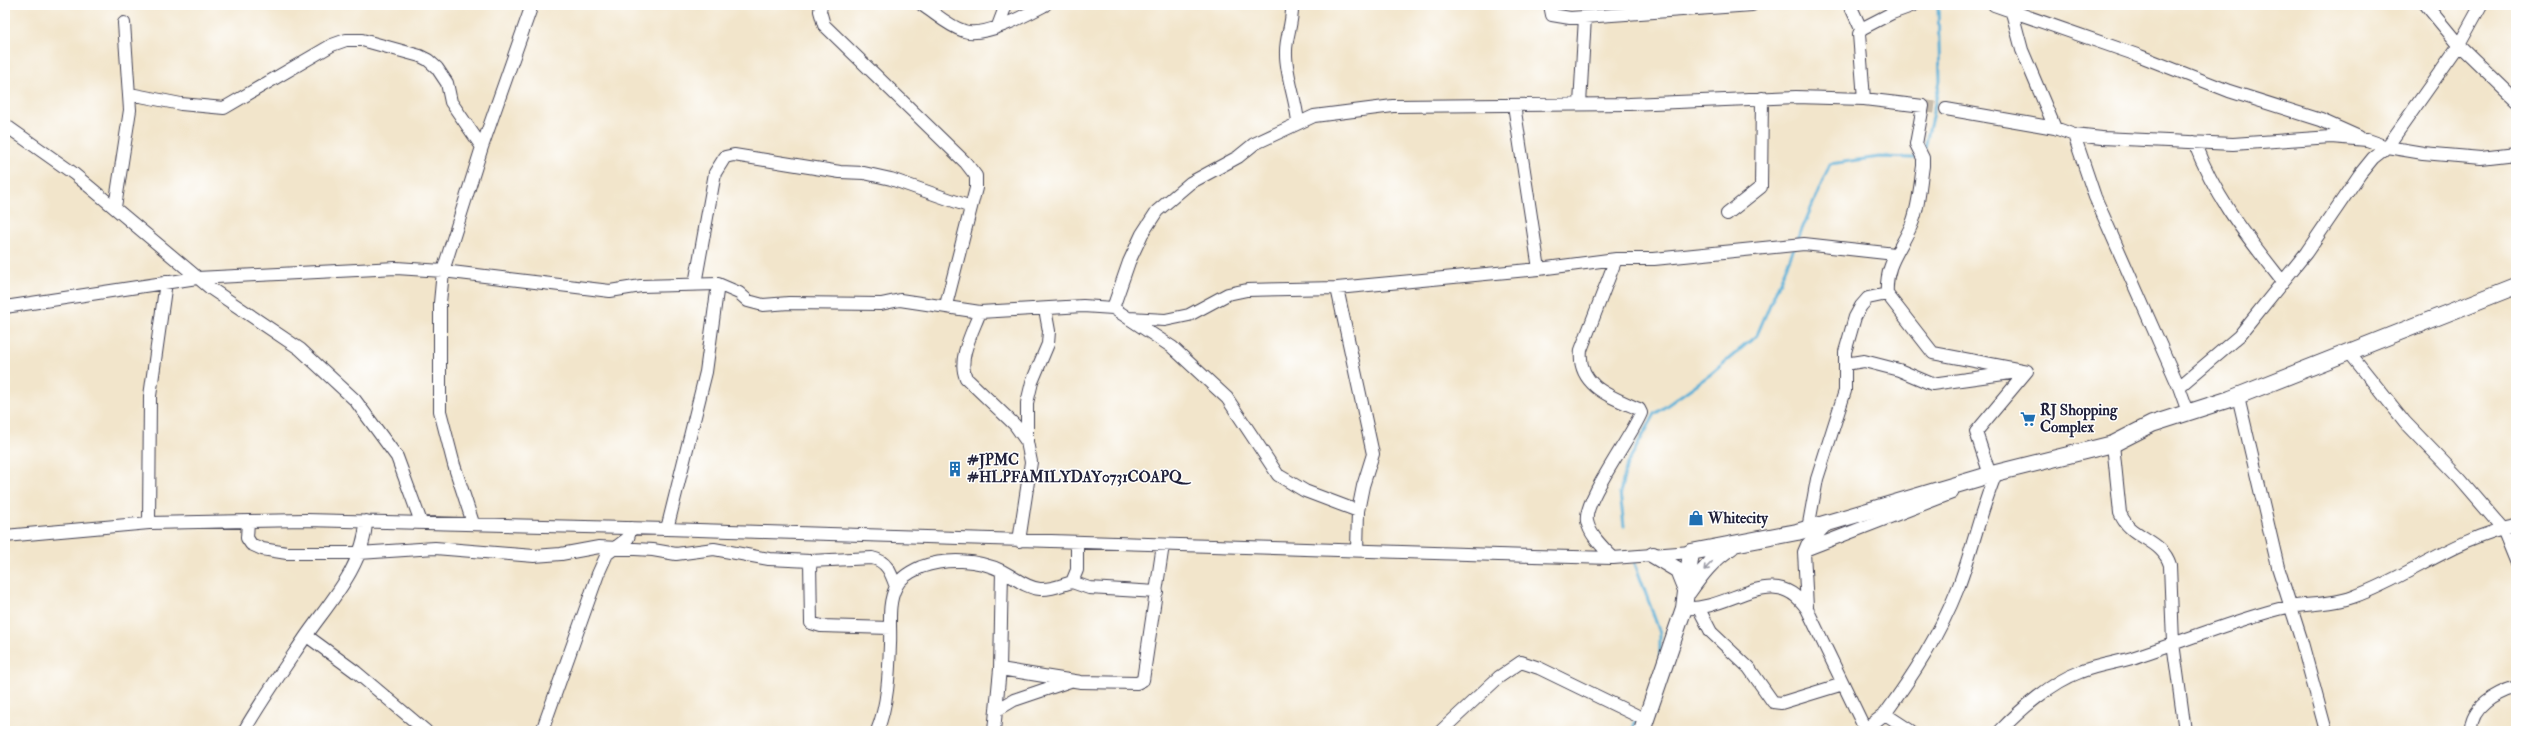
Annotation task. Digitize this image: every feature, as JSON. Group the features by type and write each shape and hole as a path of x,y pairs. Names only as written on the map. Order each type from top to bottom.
{"street":[{"path":"473,523 454,465 440,411 440,303 443,271 482,147 532,5"},
{"path":"821,5 820,11 824,25 966,163 976,176 976,188 972,207 946,305"},
{"path":"922,5 963,31 973,33 1015,22 1044,5"},
{"path":"998,26 1006,5"},
{"path":"1292,5 1293,17 1285,49 1286,65 1296,100 1298,122"},
{"path":"1550,5 1552,15 1556,17 1585,17 1752,5"},
{"path":"1850,5 1861,29"},
{"path":"1864,99 1859,34 1861,29 1892,13 1914,5"},
{"path":"1994,5 2011,8 2229,91 2321,120 2387,147 2481,158 2516,154"},
{"path":"2426,5 2459,45 2516,100"},
{"path":"2179,387 2239,336 2306,253 2360,174 2374,158 2387,147 2459,45 2482,5"},
{"path":"2011,8 2022,50 2055,128"},
{"path":"1580,104 1585,17"},
{"path":"115,207 128,125 130,94 124,23"},
{"path":"130,94 181,104 224,108 332,45 346,40 362,40 420,56 437,68 447,83 452,102 482,147"},
{"path":"1113,308 1142,234 1157,211 1190,183 1238,157 1254,144 1298,122 1333,113 1392,106 1580,104 1762,98 1864,99 1923,106 1916,144 1923,158 1916,211 1912,225 1895,254 1888,276 1887,294 1933,353 2027,371"},
{"path":"1726,214 1761,187 1762,98"},
{"path":"1514,105 1539,269"},
{"path":"1946,109 2055,128 2074,135 2233,144 2330,138 2367,140"},
{"path":"5,125 73,173 115,207 196,278 300,349 355,400 397,457 421,522"},
{"path":"2074,135 2095,197 2179,387 2188,412"},
{"path":"2194,142 2207,175 2221,200 2282,281"},
{"path":"695,284 715,173 725,157 734,155 840,172 864,173 905,183 972,207"},
{"path":"1126,318 1165,320 1189,315 1228,294 1246,290 1337,288 1539,269 1616,259 1654,259 1804,244 1895,254"},
{"path":"1614,558 1597,541 1586,519 1588,509 1609,468 1641,413 1639,409 1592,385 1584,375 1580,362 1581,350 1616,259"},
{"path":"5,307 196,278 396,268 443,271 610,291 641,286 718,284 739,294 748,301 763,305 789,303 881,304 900,300 946,305 980,312 1083,306 1113,308 1172,347 1227,398 1278,475 1305,491 1358,511"},
{"path":"149,523 150,396 166,282"},
{"path":"666,529 706,372 718,284"},
{"path":"5,536 149,523 366,521 1614,558 1691,552 1735,545 1826,525 1990,474 2113,444 2152,424 2238,396 2516,286"},
{"path":"1337,288 1373,454 1362,486 1358,511 1357,551"},
{"path":"1808,529 1817,479 1845,391 1845,364 1848,338 1861,306 1868,298 1887,294"},
{"path":"1019,541 1031,462 1027,442 1027,403 1032,382 1048,344 1049,331 1045,309"},
{"path":"980,312 963,362 963,371 966,378 1015,425 1027,442"},
{"path":"2349,352 2405,422 2460,479 2502,529 2516,561"},
{"path":"1845,364 1864,361 1899,370 1932,384 2027,371"},
{"path":"1990,474 1976,432 2027,371"},
{"path":"2238,396 2278,567 2326,731"},
{"path":"2113,444 2120,513 2124,523 2131,531 2148,538 2168,558 2173,642 2185,731"},
{"path":"1690,603 1769,586 1785,588 1798,596 1807,609 1864,730 1885,714 1912,678 1933,643 1958,588 1984,501 1995,476 1805,550"},
{"path":"248,521 247,538 251,544 262,549 287,553 359,553 435,548 534,556 568,553 590,548 653,550 676,554 714,549 769,558 810,561 872,558 880,559 886,564 896,587"},
{"path":"244,731 346,577 359,553 366,534 366,521"},
{"path":"1807,609 1805,550 1826,525"},
{"path":"2000,731 2015,716 2045,692 2079,672 2132,658 2173,642 2258,615 2351,598 2394,581 2427,561 2469,541 2502,529 2516,526"},
{"path":"542,731 589,594 607,554 628,538 631,528"},
{"path":"1072,582 1078,570 1077,543"},
{"path":"1000,669 1073,681 1137,683 1143,680 1163,545"},
{"path":"1441,731 1499,677 1521,662 1539,668 1644,725 1703,570 1718,555 1735,545"},
{"path":"1690,603 1691,552"},
{"path":"1654,555 1678,570 1690,603 1711,632 1750,668 1773,702 1780,703 1842,684"},
{"path":"810,561 811,623 821,626 890,628"},
{"path":"877,731 882,720 885,701 891,602 896,587 905,576 914,570 939,563 958,561 993,567 1031,587 1040,589 1051,589 1072,582 1088,588 1157,592"},
{"path":"994,731 1000,669 1002,571"},
{"path":"307,636 356,672 426,731"},
{"path":"997,710 1014,700 1073,681"},
{"path":"2471,731 2473,717 2490,698 2500,691 2516,687"},
{"path":"1885,714 1911,731"}],"waterway":[{"path":"1925,148 1940,81 1938,5"},
{"path":"1797,241 1830,164 1879,157 1915,158"},
{"path":"1624,526 1620,493 1627,464 1655,414 1711,374 1757,335 1794,248"},
{"path":"1634,561 1660,633 1660,655"},
{"path":"1632,731 1637,718"}],"tunnel":[{"path":"1923,106 1946,109"}],"place":[{"name":"RJ Shopping Complex","path":"2028,419"},
{"name":"#JPMC #HLPFAMILYDAY0731COAPQ","path":"955,469"},
{"name":"Whitecity","path":"1696,518"}]}
